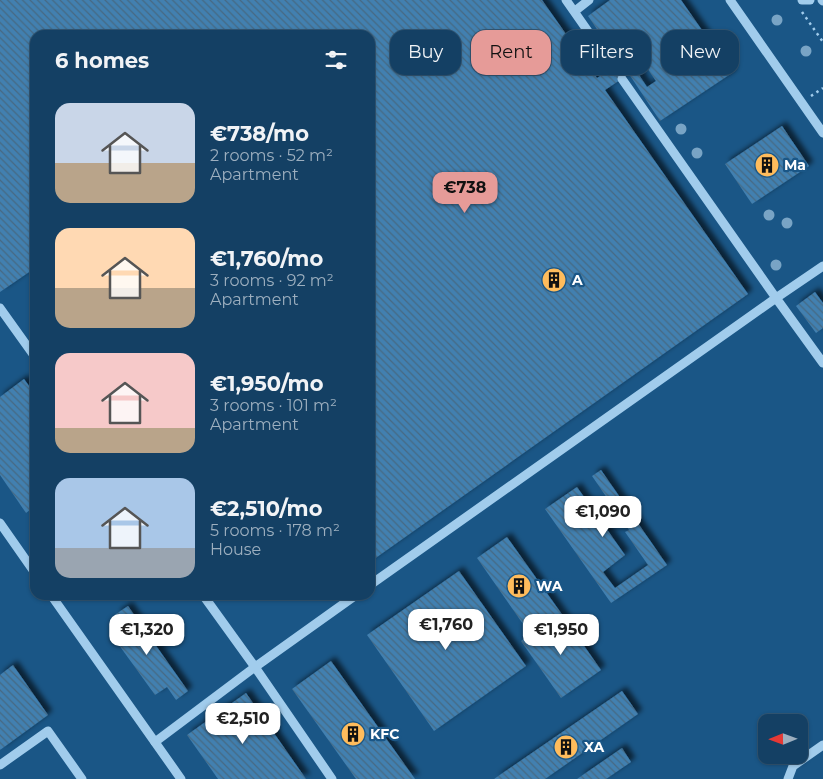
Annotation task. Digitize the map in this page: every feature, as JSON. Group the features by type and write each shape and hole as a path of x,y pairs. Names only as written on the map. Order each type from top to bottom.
{"lane":[{"path":"566,0 588,30"},
{"path":"575,11 590,0"},
{"path":"730,0 823,133"},
{"path":"800,4 810,0"},
{"path":"622,79 823,363"},
{"path":"375,581 823,266"},
{"path":"0,308 30,350"},
{"path":"0,523 30,566"},
{"path":"55,600 180,779"},
{"path":"207,600 332,779"},
{"path":"154,742 254,667 349,600"},
{"path":"0,765 48,731 82,779"},
{"path":"788,779 793,766 823,745"}],"path":[{"path":"800,4 823,42"}],"building":[{"name":"A","path":"0,0 542,0 563,30 561,30 561,75 595,75 597,78 602,75 628,75 605,90 748,294 375,558 375,30 30,30 30,271 0,292"},
{"name":"A","path":"610,0 681,0 702,30 661,30 661,75 729,75 660,121 630,75 639,75 647,87 656,81 651,74 651,30 598,30 588,16"},
{"name":"Ma","path":"782,126 809,166 752,204 725,164"},
{"path":"815,292 823,303 823,328 816,333 796,306"},
{"path":"24,379 30,387 30,510 26,513 0,475 0,397"},
{"path":"601,470 667,565 611,603 545,509 577,487 625,555 603,572 615,588 648,565 625,532 629,530 592,476"},
{"name":"WA","path":"507,537 561,613 530,634 477,558"},
{"path":"459,571 526,666 434,731 367,635"},
{"path":"128,606 188,691 176,700 167,687 155,695 111,634 124,626 116,614"},
{"path":"561,613 601,670 561,698 521,641"},
{"name":"KFC","path":"331,661 415,779 356,779 292,689"},
{"path":"13,665 48,715 0,750 0,675"},
{"name":"XA","path":"622,691 638,714 545,779 494,779"},
{"path":"246,693 306,779 218,779 187,735"},
{"path":"622,748 631,762 606,779 577,779"}],"tunnel":[{"path":"619,75 622,79"}],"place":[{"name":"Ma","path":"767,165"},
{"name":"A","path":"554,280"},
{"name":"WA","path":"519,586"},
{"name":"KFC","path":"353,734"},
{"name":"XA","path":"566,747"}]}
